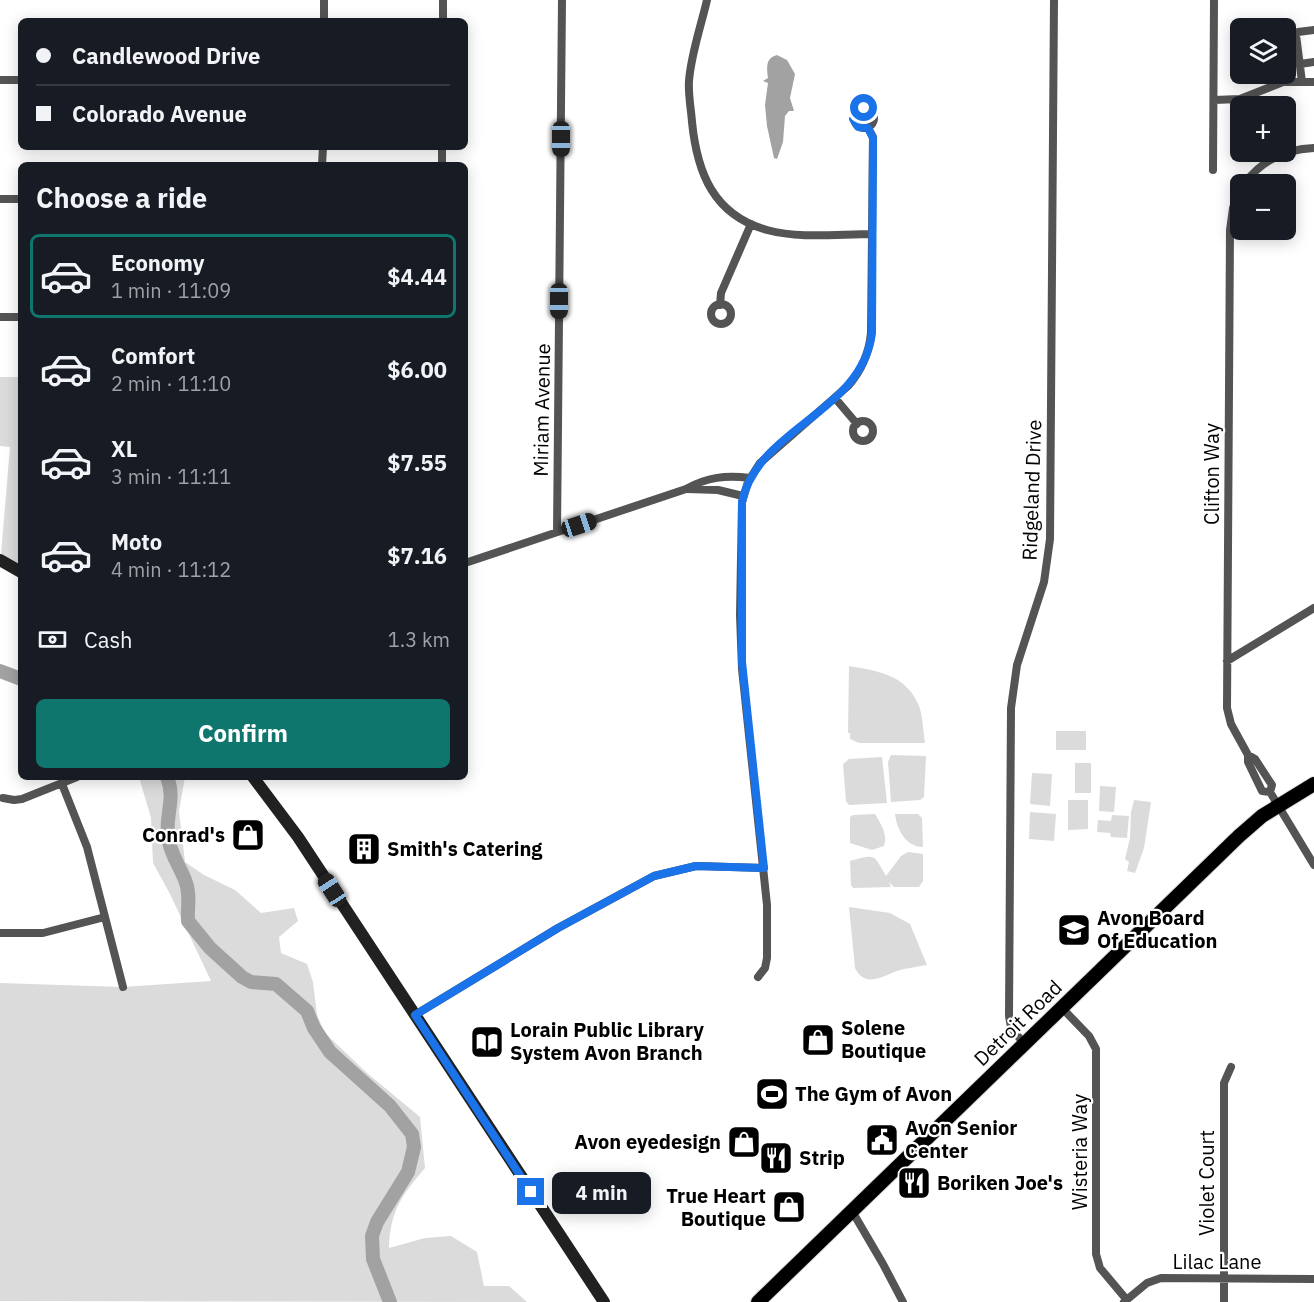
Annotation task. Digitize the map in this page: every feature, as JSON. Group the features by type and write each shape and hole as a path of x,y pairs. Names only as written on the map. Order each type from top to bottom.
{"main road":[{"path":"0,560 18,570"},
{"path":"255,780 298,837 604,1302"},
{"name":"Detroit Road","path":"758,1302 1239,836 1262,816 1314,784"}],"street":[{"path":"324,0 324,18"},
{"path":"443,0 443,18"},
{"name":"Miriam Avenue","path":"557,532 562,0"},
{"path":"707,0 689,81 696,155 701,172 712,192 730,211 751,224 768,230 792,234 872,234"},
{"name":"Ridgeland Drive","path":"1024,1044 1011,1027 1009,1016 1011,719 1017,665 1044,582 1050,539 1054,0"},
{"path":"1213,170 1214,0"},
{"path":"1302,82 1296,35 1298,32 1314,30"},
{"path":"1300,64 1314,62"},
{"path":"0,80 18,80"},
{"path":"1214,100 1240,99 1280,82 1314,82"},
{"path":"758,976 765,968 768,949 767,905 742,662 740,604 743,496 750,478 765,458 835,398 860,370 870,346 872,333 873,138 868,128"},
{"path":"1253,174 1278,155 1314,148"},
{"path":"0,199 18,199"},
{"path":"720,305 721,293 751,224"},
{"name":"Clifton Way","path":"1230,230 1228,716 1248,755 1248,762 1262,791 1270,792 1314,865"},
{"path":"0,317 18,317"},
{"path":"835,398 857,424"},
{"path":"468,562 686,489 701,481 729,476 750,478"},
{"path":"686,489 718,490 743,496"},
{"path":"1227,661 1314,608"},
{"path":"3,798 22,799 71,780"},
{"path":"62,784 86,843 123,987"},
{"path":"415,1015 558,928 654,876 696,866 764,868"},
{"path":"0,933 48,932 105,917"},
{"name":"Wisteria Way","path":"1062,1008 1089,1036 1096,1049 1096,1254 1100,1268 1125,1301"},
{"name":"Violet Court","path":"1224,1302 1224,1083 1231,1066"},
{"path":"852,1211 903,1302"},
{"name":"Lilac Lane","path":"1125,1301 1147,1283 1155,1280 1314,1280"}],"shaded area":[{"path":"777,55 787,60 795,74 790,98 794,111 789,111 785,116 783,142 777,159 774,158 767,126 765,105 768,83 763,81 768,78 767,67 770,58"},
{"path":"0,377 18,377 18,565 1,554 10,447 0,446"},
{"path":"849,666 880,672 907,687 919,706 925,743 859,743 850,739 850,733 848,733"},
{"path":"1056,731 1086,731 1086,750 1056,750"},
{"path":"891,755 926,756 924,797 920,800 891,802 888,762"},
{"path":"882,757 887,803 849,805 846,801 843,764 849,759"},
{"path":"1075,763 1091,763 1091,793 1075,793"},
{"path":"1032,773 1052,774 1050,806 1030,804"},
{"path":"140,780 184,780 179,811 185,862 204,875 235,890 261,913 294,908 298,921 279,937 281,953 307,964 313,982 317,1015 325,1033 367,1073 420,1117 425,1168 399,1204 392,1224 389,1248 425,1238 451,1236 477,1252 484,1286 509,1286 527,1302 0,1301 0,983 123,987 211,981 153,863 151,818"},
{"path":"1100,786 1116,787 1114,812 1099,811"},
{"path":"1068,800 1088,800 1088,829 1068,830"},
{"path":"1134,800 1151,802 1144,848 1135,873 1127,871 1129,862 1125,859"},
{"path":"1030,812 1056,814 1054,841 1029,839"},
{"path":"875,814 882,826 884,846 872,850 850,843 850,817"},
{"path":"895,814 918,814 922,818 923,847 907,841 898,826"},
{"path":"1112,815 1129,816 1127,838 1111,837 1110,833 1097,832 1098,820 1111,821"},
{"path":"908,852 923,854 923,881 919,887 894,887 889,882 891,887 853,888 851,885 850,861 865,857 873,858 879,863 886,876 901,856"},
{"path":"849,907 890,913 910,924 927,965 900,970 879,978 864,978 855,968"}],"waterway":[{"path":"0,671 18,678"},
{"path":"168,780 171,792 168,837 187,885 188,921 210,948 242,977 251,982 276,984 307,1011 314,1028 330,1052 390,1106 412,1134 414,1147 408,1172 377,1222 372,1236 373,1259 390,1302"}],"place":[{"name":"Conrad's","path":"248,835"},
{"name":"Smith's Catering","path":"364,849"},
{"name":"Avon Board Of Education","path":"1074,930"},
{"name":"Solene Boutique","path":"818,1040"},
{"name":"Lorain Public Library System Avon Branch","path":"487,1042"},
{"name":"The Gym of Avon","path":"772,1094"},
{"name":"Avon Senior Center","path":"882,1140"},
{"name":"Avon eyedesign","path":"744,1142"},
{"name":"Strip","path":"776,1158"},
{"name":"Boriken Joe's","path":"914,1183"},
{"name":"True Heart Boutique","path":"789,1207"}],"route":[{"path":"531,1192 415,1015 558,928 654,876 696,866 725,865 764,868 742,662 740,615 742,502 748,482 760,463 848,386 860,370 870,346 872,333 873,138 868,128 858,127 853,119 857,110 864,108"}]}
